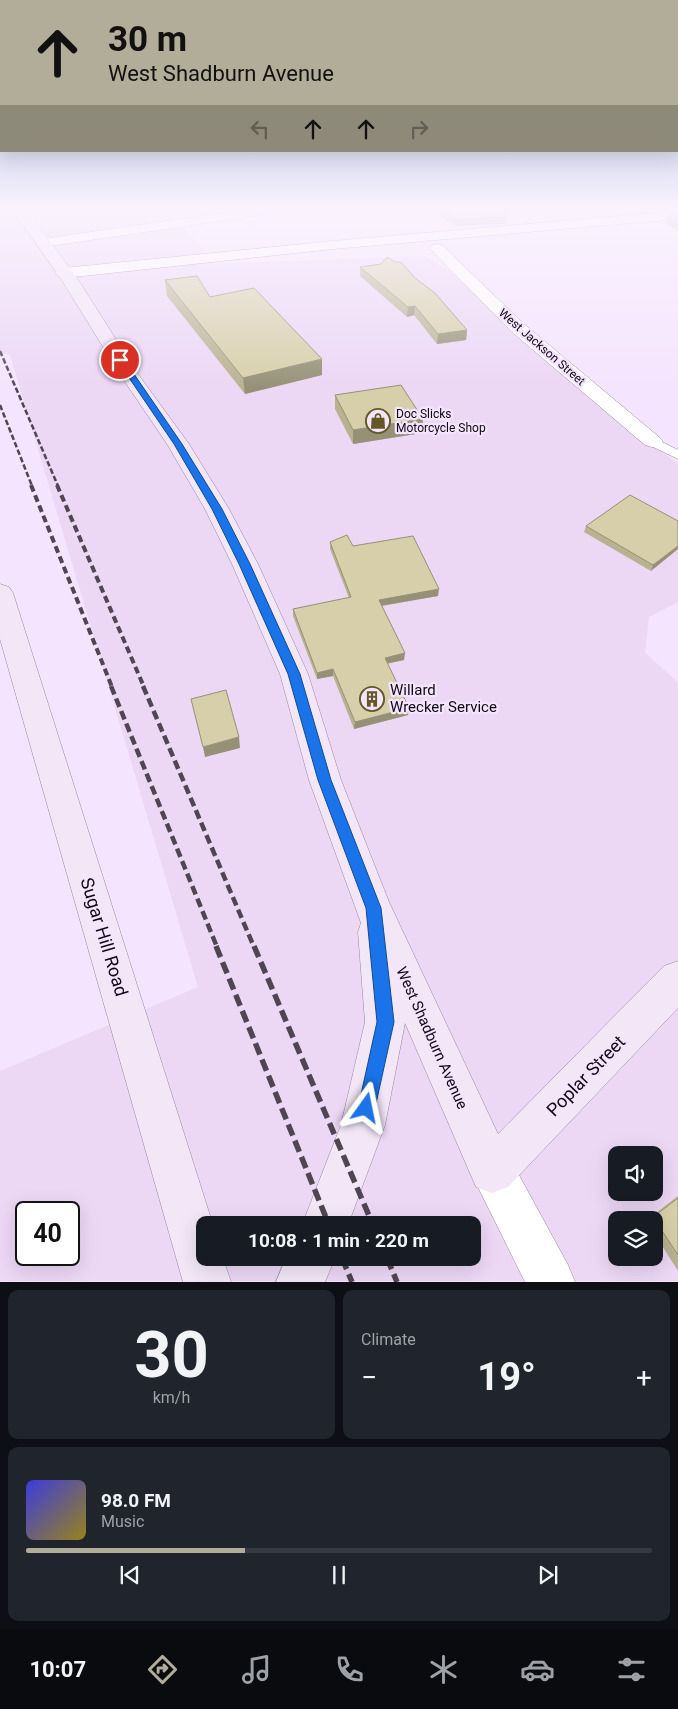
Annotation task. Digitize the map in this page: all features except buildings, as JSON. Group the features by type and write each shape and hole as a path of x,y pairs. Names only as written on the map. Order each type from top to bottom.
{"street":[{"name":"West Shadburn Avenue","path":"61,269 130,376 178,444 217,509 244,564 294,674 325,780 373,908 492,1171 551,1282"},
{"path":"67,277 135,269"},
{"path":"67,277 179,269"},
{"name":"West Jackson Street","path":"458,269 518,328 652,441"},
{"name":"Sugar Hill Road","path":"0,592 207,1282"},
{"path":"328,1216 362,1125 386,1022 373,908"},
{"name":"Poplar Street","path":"492,1171 678,980"},
{"path":"300,1282 307,1266"}],"lane":[{"path":"652,441 678,455"}],"shaded area":[{"path":"0,269 446,269 529,344 678,464 678,602 649,617 645,653 678,682 678,1281 0,1281 0,1071 198,987 10,355 0,353"}],"railway":[{"path":"0,351 58,486"},
{"path":"0,405 32,486"},
{"path":"31,485 112,687"},
{"path":"57,485 144,687"},
{"path":"111,686 217,947"},
{"path":"143,686 254,947"},
{"path":"216,946 325,1216"},
{"path":"254,946 369,1216"},
{"path":"345,1266 352,1282"},
{"path":"390,1266 397,1282"}],"place":[{"name":"Doc Slicks Motorcycle Shop","path":"378,421"},
{"name":"Willard Wrecker Service","path":"372,699"}],"route":[{"path":"120,360 178,444 217,509 244,564 294,674 325,780 373,908 386,1022 366,1108"}]}
